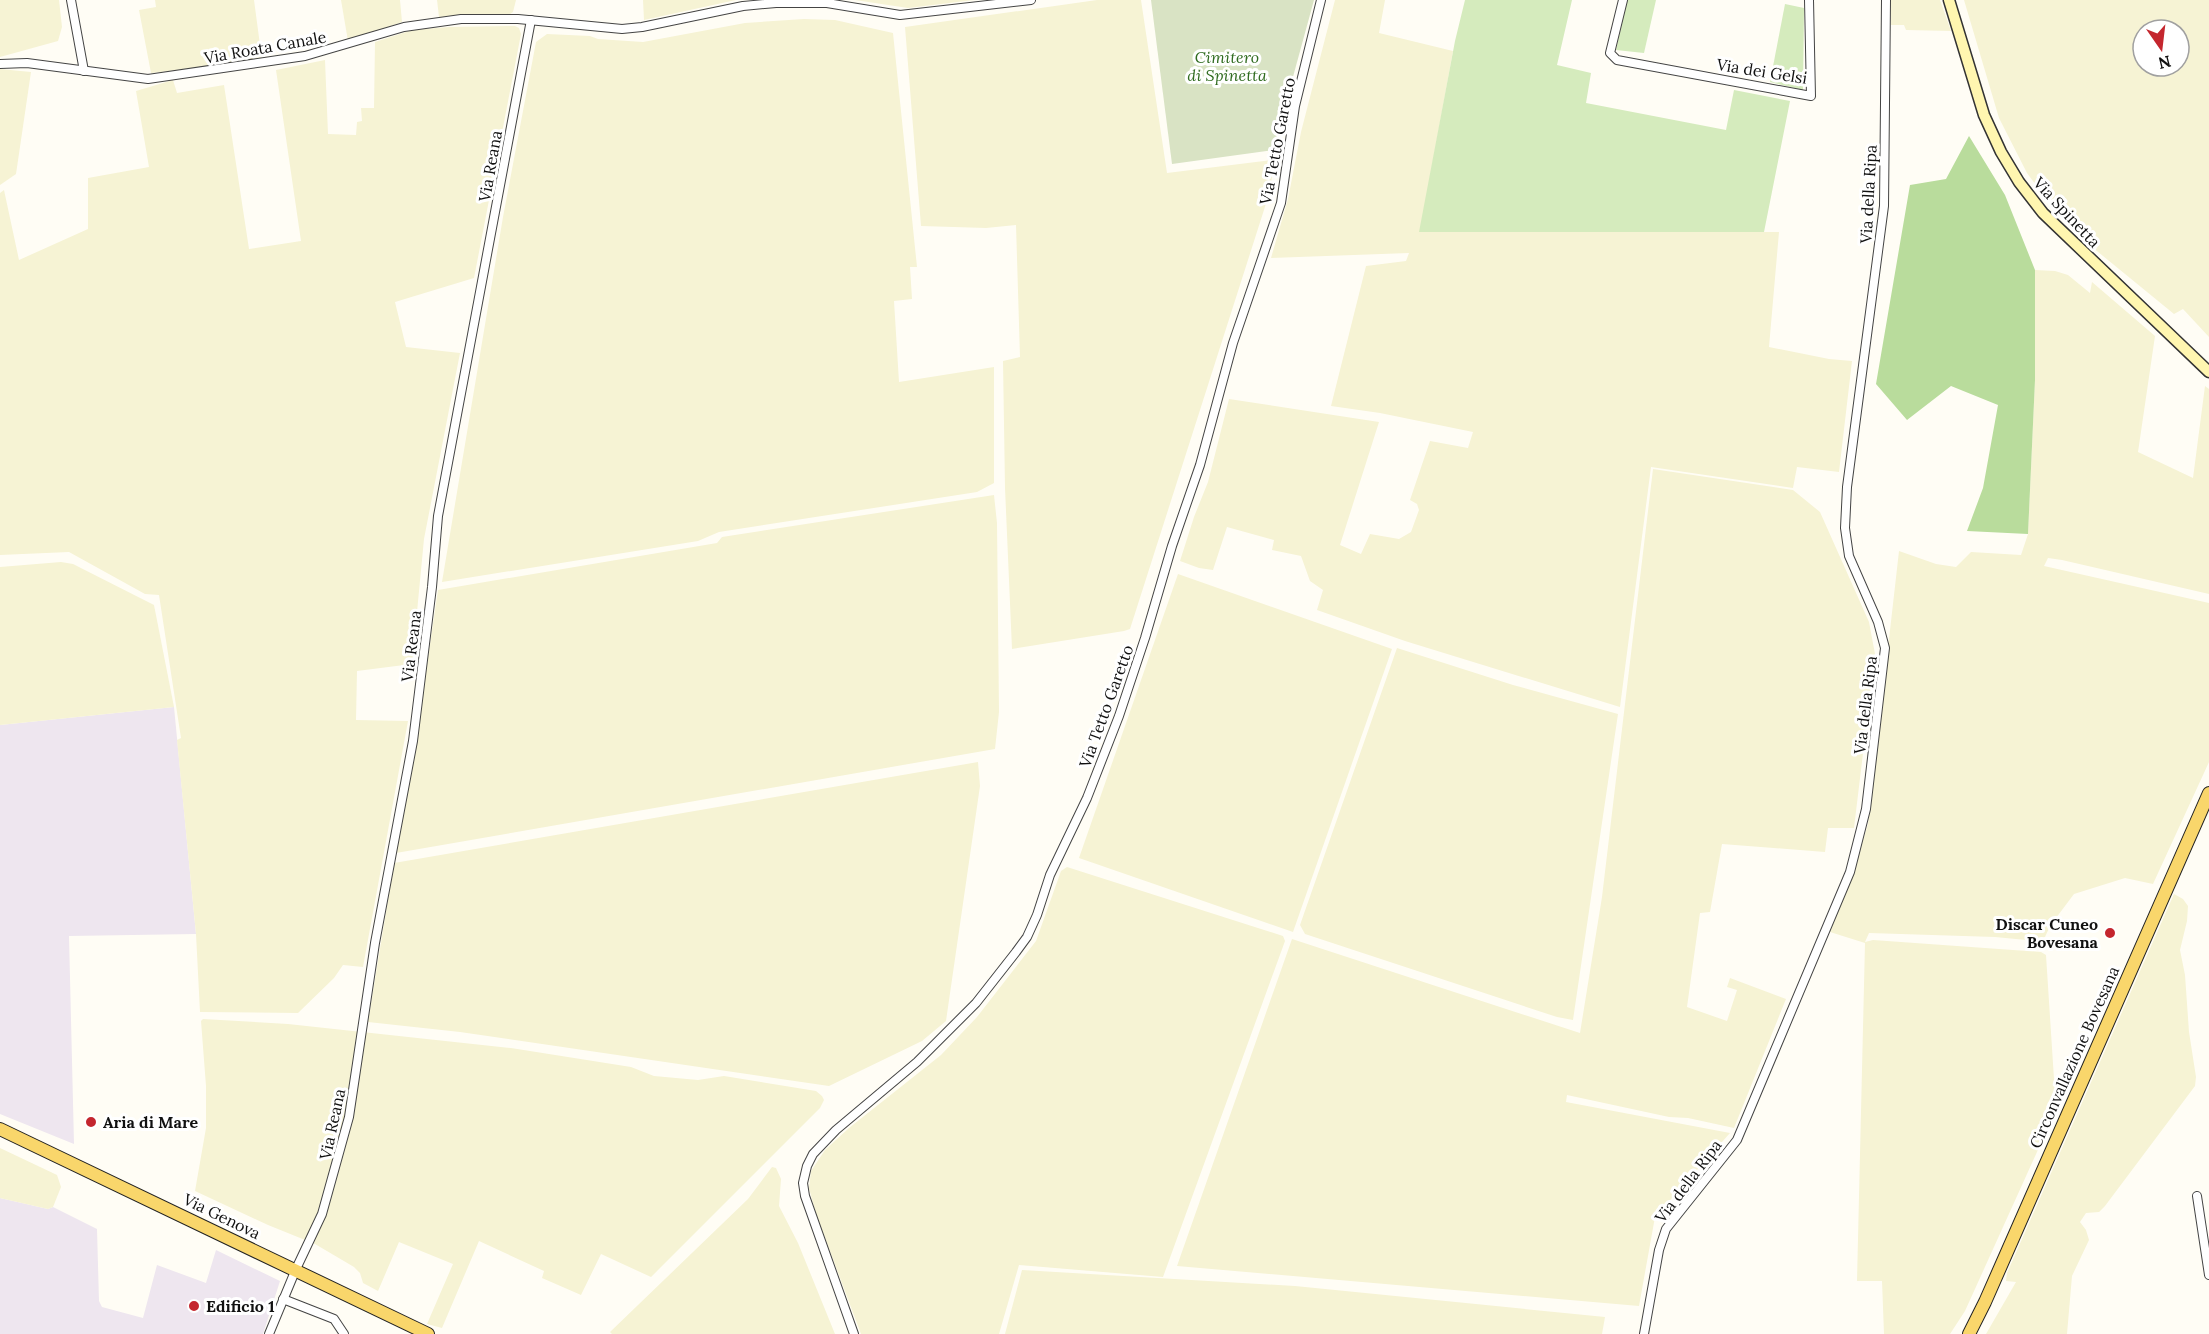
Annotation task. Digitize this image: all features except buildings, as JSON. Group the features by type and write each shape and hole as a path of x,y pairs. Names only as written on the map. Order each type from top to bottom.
{"main road":[{"name":"Via Spinetta","path":"1949,0 1984,115 2001,152 2019,182 2043,213 2209,372"},
{"name":"Circonvallazione Bovesana","path":"1969,1334 2209,793"},
{"name":"Via Genova","path":"0,1129 428,1334"}],"street":[{"path":"71,0 84,71"},
{"name":"Via Roata Canale","path":"0,64 27,63 148,79 305,56 404,27 461,19 531,20 622,29 743,6 776,3 826,3 900,15 1031,0"},
{"name":"Via Tetto Garetto","path":"854,1334 805,1196 803,1183 807,1166 813,1154 836,1130 917,1062 976,1003 1027,937 1037,915 1050,875 1087,798 1119,716 1200,465 1233,343 1281,203 1295,106 1321,0"},
{"name":"Via dei Gelsi","path":"1623,0 1610,53 1617,60 1810,96 1808,0"},
{"name":"Via della Ripa","path":"1644,1334 1659,1250 1666,1229 1737,1140 1850,872 1866,809 1885,648 1878,622 1849,556 1844,522 1884,207 1886,0"},
{"name":"Via Reana","path":"269,1334 322,1214 349,1117 375,943 413,741 432,587 438,516 531,20"},
{"path":"2197,1196 2209,1275"},
{"path":"283,1299 334,1319 344,1334"}],"shaded area":[{"path":"0,0 59,0 62,27 58,41 0,57"},
{"path":"155,0 254,0 262,60 151,73 139,10 156,7"},
{"path":"341,0 400,0 402,22 348,41"},
{"path":"437,0 516,0 513,12 510,14 439,17"},
{"path":"643,0 736,0 644,20"},
{"path":"855,0 974,0 908,8"},
{"path":"1097,0 1141,0 1167,173 1273,160 1271,188 1130,629 1012,649 1005,488 1003,361 1020,357 1016,225 986,228 921,226 905,27"},
{"path":"1335,0 1385,0 1379,33 1453,51 1420,232 1779,232 1769,347 1829,359 1852,361 1839,472 1797,467 1793,488 1651,467 1620,707 1405,641 1317,610 1323,590 1310,581 1301,556 1272,550 1274,540 1227,527 1213,570 1180,561 1208,482 1229,399 1379,422 1340,545 1361,554 1370,534 1399,539 1411,532 1419,510 1417,504 1410,500 1430,441 1468,448 1473,432 1380,413 1331,406 1366,266 1406,261 1409,253 1271,258 1288,199 1301,132"},
{"path":"1890,0 1940,0 1951,31 1906,30 1904,25 1891,25"},
{"path":"1964,0 2209,0 2209,337 2183,309 2174,314 2081,238 2053,208 2027,173 1999,118"},
{"path":"804,19 835,20 893,33 917,267 910,267 912,299 894,301 899,382 994,367 994,483 977,492 719,532 698,541 442,582 503,217 536,42 547,34 643,42 745,23"},
{"path":"515,26 519,28 521,34 474,278 395,302 406,347 460,353 424,539 412,664 357,671 356,720 408,721 363,967 343,965 334,978 298,1013 200,1012 196,934 177,740 181,738 159,595 145,594 69,552 0,555 0,193 4,190 19,260 88,229 88,178 149,167 136,91 173,80 177,93 224,85 249,249 301,241 276,70 325,60 328,134 356,135 357,122 362,121 361,108 374,108 375,42 412,30"},
{"path":"0,69 31,72 16,174 0,185"},
{"path":"2035,270 2055,271 2068,275 2090,293 2092,282 2155,336 2138,452 2193,478 2205,386 2209,389 2209,594 2062,560 2048,558 2044,566 2209,603 2209,762 2153,884 2125,878 2074,894 2050,926 2045,937 2038,941 1995,937 1869,933 1865,942 1873,940 2041,952 2046,955 2056,1110 1965,1311 1950,1334 1884,1334 1882,1281 1857,1281 1865,943 1830,932 1868,824 1899,551 1936,564 1956,567 1971,552 2021,555 2028,534 2035,380"},
{"path":"1653,469 1793,490 1820,512 1869,622 1875,654 1854,828 1828,828 1825,852 1722,844 1710,912 1700,913 1687,1007 1727,1021 1737,990 1727,987 1730,978 1786,999 1734,1128 1688,1118 1669,1117 1567,1095 1566,1102 1730,1133 1655,1217 1639,1306 1177,1266 1292,939 1580,1033 1602,897"},
{"path":"994,495 997,523 999,712 995,749 396,853 438,590 717,543 722,537"},
{"path":"61,562 73,564 154,605 174,707 0,725 0,567"},
{"path":"1178,574 1392,649 1293,932 1079,858"},
{"path":"1397,648 1513,685 1618,714 1573,1020 1557,1017 1305,934 1300,925"},
{"path":"174,707 196,934 69,936 74,1144 0,1114 0,725"},
{"path":"978,762 980,786 946,1021 922,1041 829,1086 460,1032 368,1022 394,863"},
{"path":"1067,867 1283,936 1285,941 1163,1277 1019,1265 999,1334 861,1334 816,1214 809,1188 811,1171 825,1150 849,1128 941,1055 977,1017 1036,941 1061,871"},
{"path":"2174,894 2183,899 2188,906 2180,950 2185,975 2189,1032 2196,1077 2195,1086 2105,1206 2099,1212 2086,1213 2080,1222 2089,1240 2072,1276 2067,1334 1986,1334 2016,1282 2006,1281 2007,1273"},
{"path":"203,1019 288,1024 511,1048 631,1067 654,1076 698,1080 724,1076 816,1091 824,1100 820,1108 651,1277 601,1254 581,1295 542,1278 544,1271 479,1241 442,1328 427,1324 453,1264 399,1242 378,1291 363,1283 360,1273 354,1267 315,1244 195,1191 206,1128 206,1086 201,1021"},
{"path":"0,1148 57,1175 61,1187 53,1207 48,1209 0,1198"},
{"path":"772,1167 776,1168 781,1179 779,1206 798,1243 835,1334 612,1334 610,1332 748,1199"},
{"path":"0,1198 48,1209 53,1207 97,1229 99,1301 102,1307 143,1318 157,1265 206,1283 216,1250 280,1281 263,1334 0,1334"},
{"path":"1022,1270 1295,1286 1605,1317 1602,1334 1005,1334"}],"green space":[{"name":"Cimitero di Spinetta","path":"1151,0 1314,0 1273,150 1172,164"},
{"path":"1465,0 1572,0 1557,65 1591,73 1586,103 1726,130 1734,90 1790,101 1764,232 1419,232 1455,41"},
{"path":"1627,0 1656,0 1644,53 1616,50"},
{"path":"1785,4 1804,8 1803,90 1770,82"},
{"path":"1969,136 2005,195 2035,270 2035,380 2028,534 1967,531 1983,488 1998,405 1951,386 1907,420 1876,384 1910,185 1946,179"}],"place":[{"name":"Discar Cuneo Bovesana","path":"2110,933"},
{"name":"Aria di Mare","path":"91,1122"},
{"name":"Edificio 1","path":"194,1306"}]}
